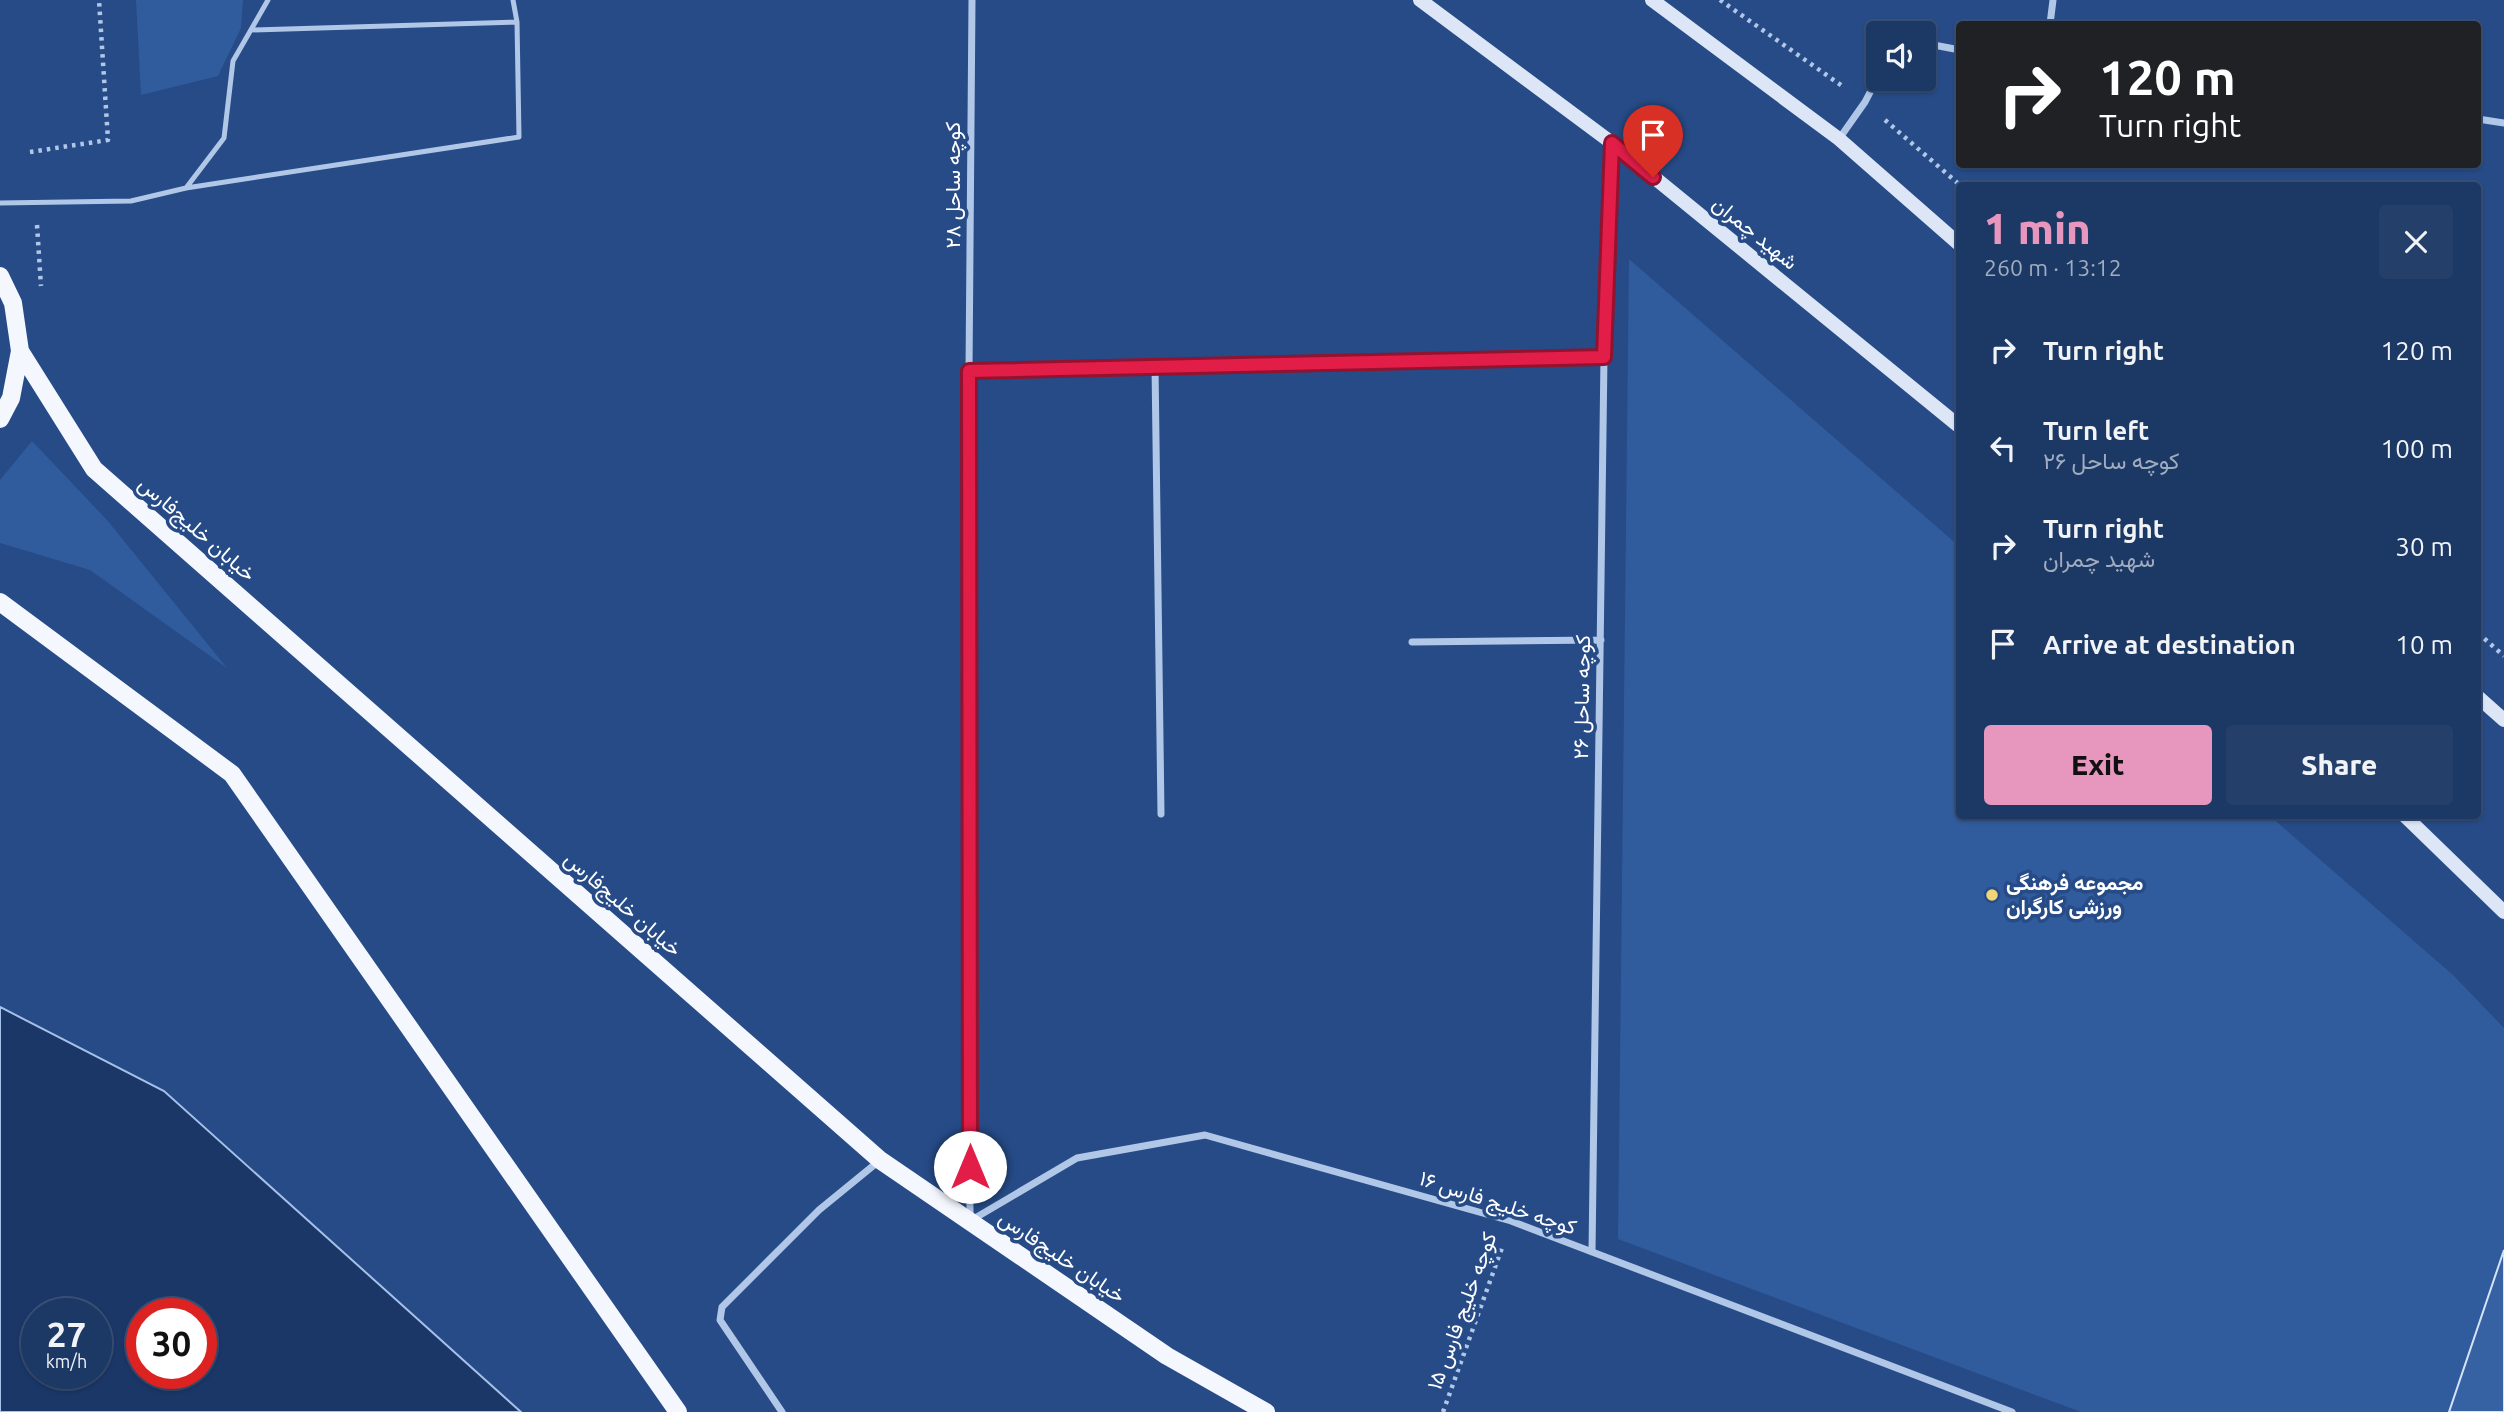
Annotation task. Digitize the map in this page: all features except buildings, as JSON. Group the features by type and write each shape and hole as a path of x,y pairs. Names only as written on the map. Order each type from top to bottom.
{"main road":[{"path":"0,276 13,303 20,351 11,398 0,419"},
{"name":"خیابان خلیج‌فارس","path":"20,351 94,469 880,1160 1167,1356 1266,1412"},
{"path":"0,602 232,774 678,1412"}],"street":[{"name":"کوچه ساحل ۲۸","path":"970,1222 969,371 972,0"},
{"name":"شهید چمران","path":"1420,0 1612,143 1956,424"},
{"path":"1652,0 1839,139 1956,241"},
{"path":"2050,21 2053,0"},
{"path":"1936,45 1956,49"},
{"path":"1839,139 1870,91"},
{"path":"2481,119 2504,123"},
{"name":"کوچه ساحل ۲۶","path":"1591,1252 1604,357 1612,143"},
{"path":"969,371 1604,357"},
{"path":"1154,366 1161,814"},
{"path":"1412,642 1601,640"},
{"path":"2481,700 2504,720"},
{"path":"2408,819 2504,912"},
{"name":"کوچه خلیج فارس ۱۶","path":"970,1222 1077,1158 1205,1135 1511,1221 1997,1409 2012,1412"},
{"path":"782,1412 720,1320 722,1307 819,1210 880,1160"}],"lane":[{"path":"186,188 224,138 233,61 268,0"},
{"path":"0,204 131,201 186,188 519,137 517,22 513,0"},
{"path":"251,30 517,22"}],"path":[{"path":"30,152 108,140 99,0"},
{"path":"2481,636 2504,656"},
{"name":"کوچه خلیج فارس ۱۵","path":"1443,1412 1511,1221"}],"shaded area":[{"path":"136,0 243,0 241,28 218,76 141,95"},
{"name":"مجموعه فرهنگی ورزشی کارگران","path":"1629,259 1956,544 1956,819 2273,819 2453,975 2504,1028 2504,1412 2081,1412 1618,1239"},
{"path":"32,441 107,520 227,668 90,570 0,543 0,480"},
{"path":"0,1007 164,1091 521,1412 0,1412"}],"place":[{"name":"مجموعه فرهنگی ورزشی کارگران","path":"1992,895"}],"route":[{"path":"970,1167 969,371 1604,357 1612,143 1653,177"}]}
